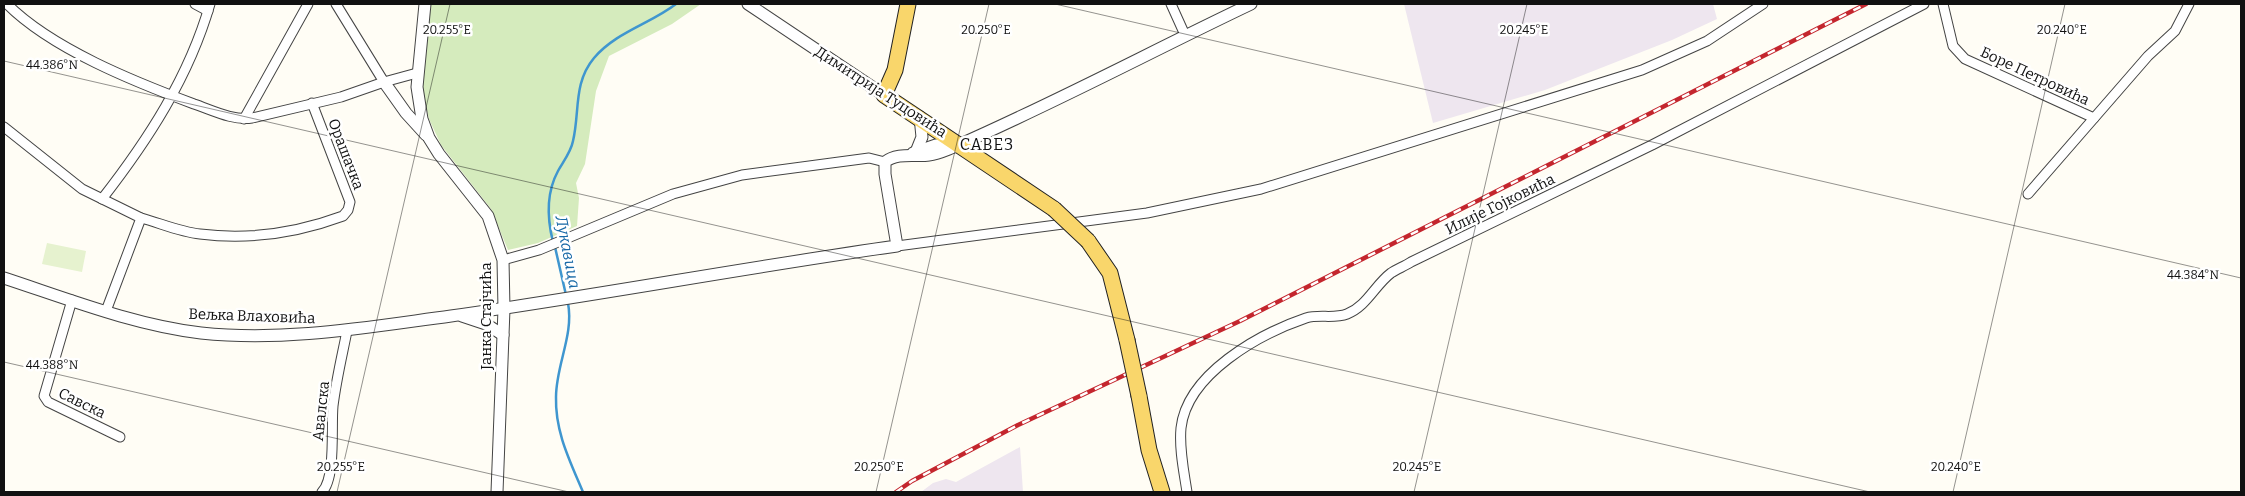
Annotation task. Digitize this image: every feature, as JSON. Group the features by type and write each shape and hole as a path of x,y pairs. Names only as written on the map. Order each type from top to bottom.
{"main road":[{"path":"884,94 895,70 908,4"},
{"name":"Димитрија Туцовића","path":"884,94 961,144 1054,209 1088,240 1110,273 1127,340 1150,450 1162,492"}],"street":[{"path":"7,4 18,15 54,39 100,64 172,96 244,119 356,92 417,73"},
{"path":"4,127 82,189 102,199 137,155 172,96 209,7 195,4"},
{"path":"244,119 308,4"},
{"path":"336,4 384,82 410,118 429,138"},
{"name":"Јанка Стајчића","path":"425,4 417,73 418,101 429,138 488,216 504,260 504,310 497,492"},
{"name":"Димитрија Туцовића","path":"748,4 884,94"},
{"path":"1171,4 1185,35"},
{"path":"504,260 539,250 673,194 742,175 869,158 886,162 893,158 936,145 961,144 1081,88 1251,4"},
{"path":"886,162 885,174 897,246 1147,213 1261,188 1642,70 1707,41 1763,4"},
{"name":"Илије Гојковића","path":"1187,492 1182,464 1181,428 1187,406 1198,386 1217,367 1244,348 1308,318 1345,315 1356,310 1391,273 1411,262 1652,145 1924,4"},
{"name":"Боре Петровића","path":"1943,4 1953,46 1965,59 2094,118"},
{"name":"Боре Петровића","path":"2028,194 2148,56 2175,31 2189,4"},
{"name":"Орашачка","path":"102,199 141,218 199,234 243,237 287,232 343,216 348,210 350,202 312,103"},
{"path":"913,153 922,138 920,117"},
{"path":"106,311 141,218"},
{"name":"Вељка Влаховића","path":"4,278 106,311 203,333 310,334 347,331 504,310 800,260 897,246"},
{"name":"Савска","path":"72,300 44,396 48,402 120,437"},
{"path":"458,315 486,324 503,335"},
{"name":"Авалска","path":"322,492 327,487 334,406 347,331"}],"shaded area":[{"path":"1404,4 1713,4 1717,19 1672,40 1545,90 1433,123"},
{"path":"1020,447 1023,492 921,492 933,483 946,479 956,482"}],"green space":[{"path":"431,4 701,4 672,24 609,56 596,91 585,164 576,183 579,198 577,226 538,243 508,250 491,209 441,145 429,119 421,86"},
{"path":"47,243 86,251 82,272 42,264"}],"waterway":[{"name":"Лукавица","path":"553,242 549,215 551,188 572,145 578,98 587,68 594,58 612,41 676,4"},
{"name":"Лукавица","path":"555,247 566,295"},
{"name":"Лукавица","path":"568,303 569,327 557,385 556,410 564,446 583,492"}],"railway":[{"path":"896,492 912,481 1018,425 1240,321 1866,4"}],"district":[{"name":"САВЕЗ","path":"987,144"}]}
